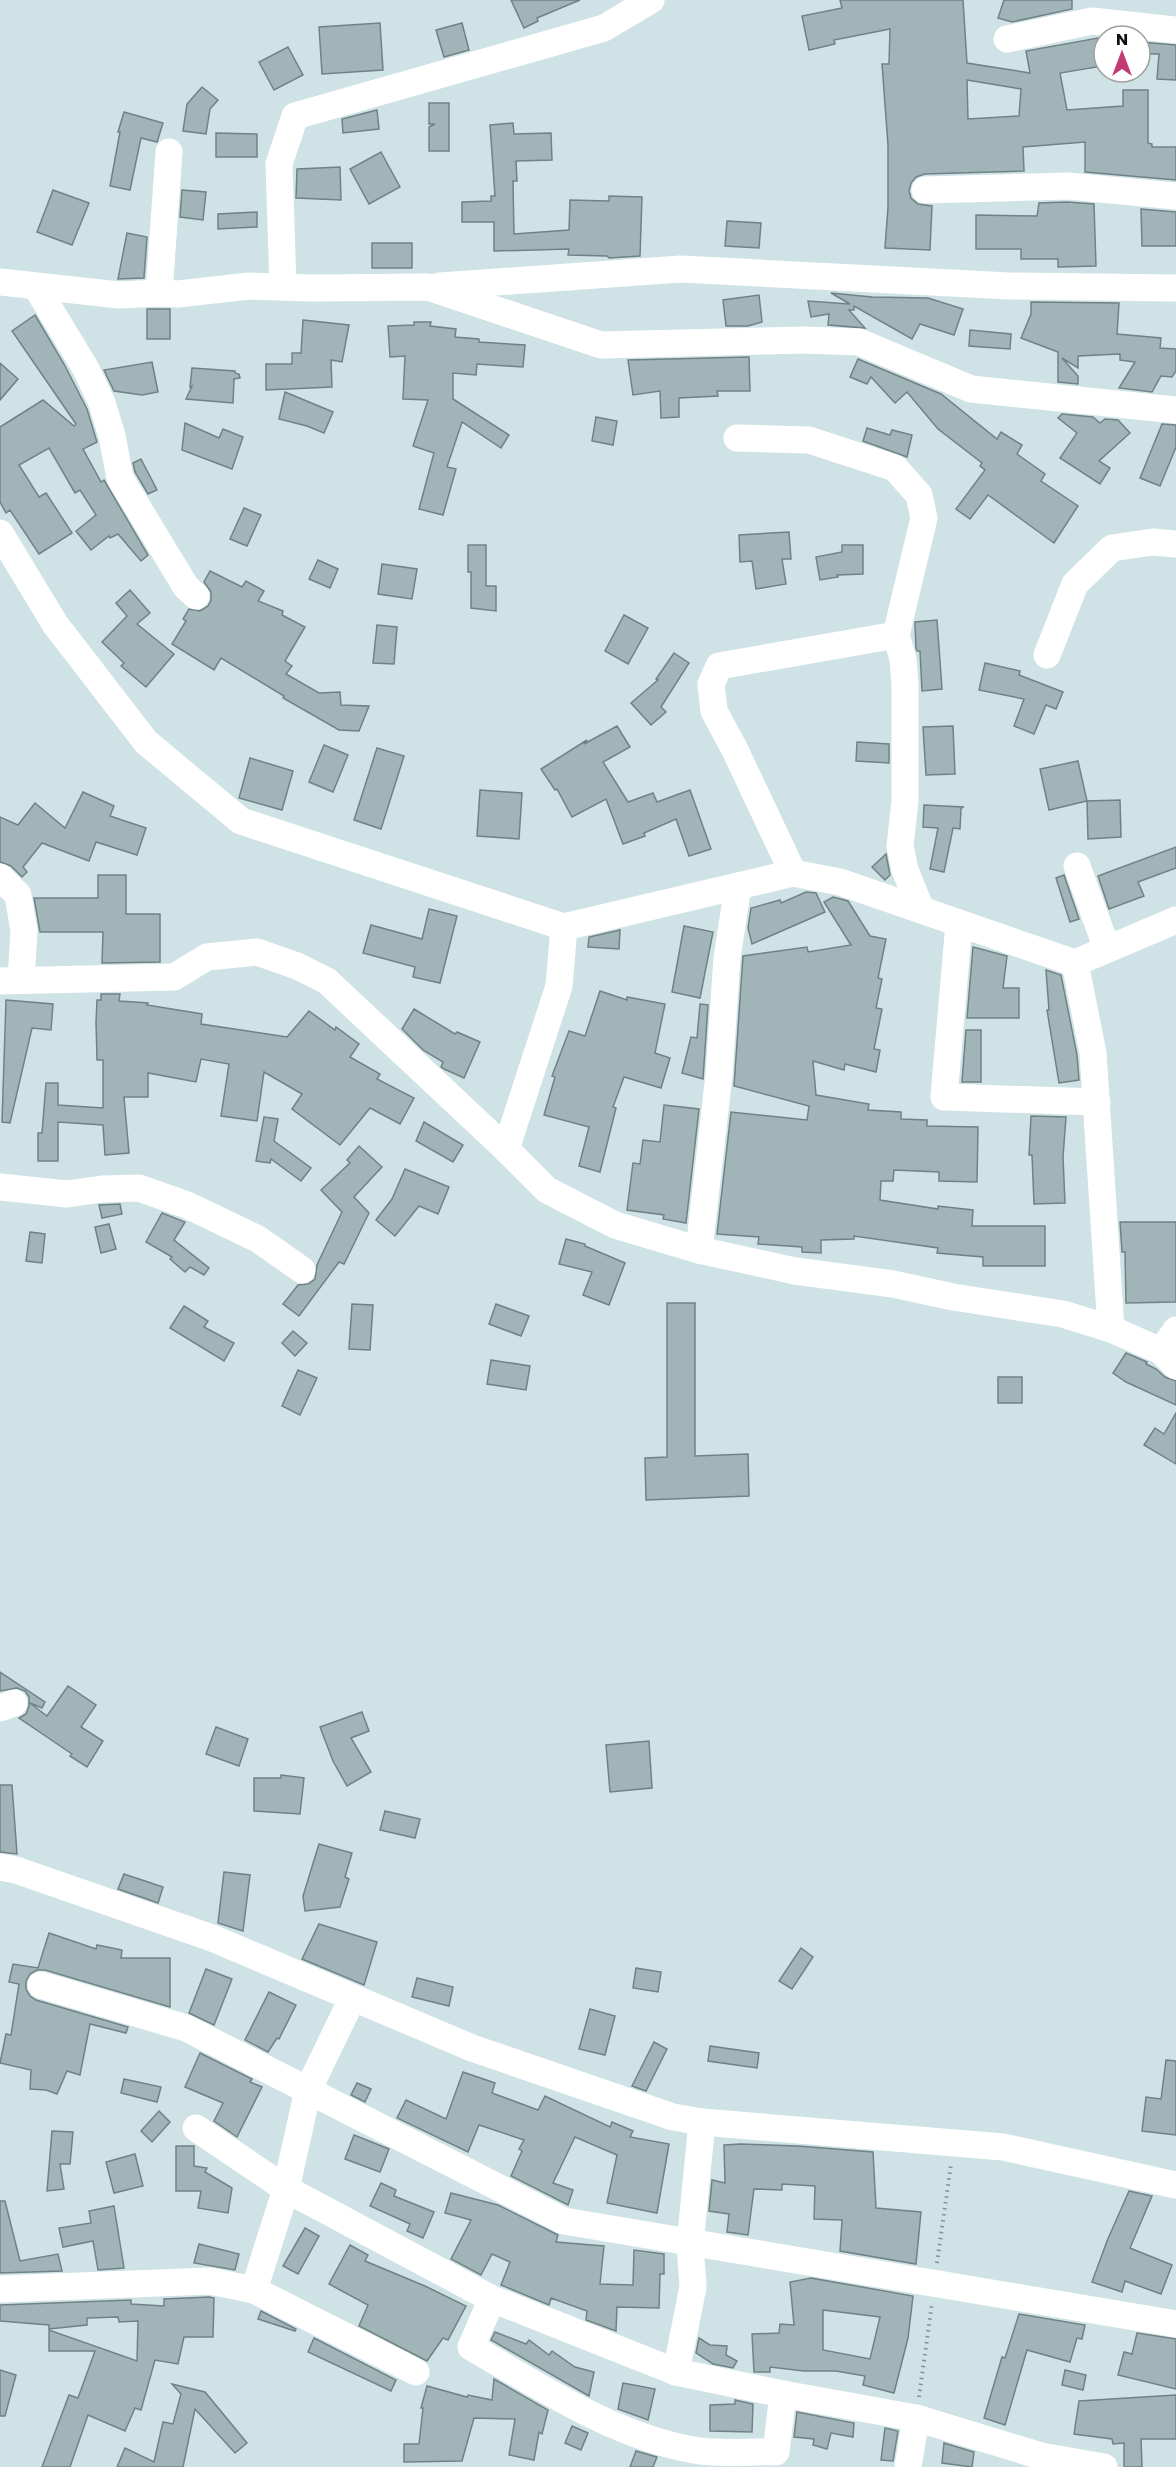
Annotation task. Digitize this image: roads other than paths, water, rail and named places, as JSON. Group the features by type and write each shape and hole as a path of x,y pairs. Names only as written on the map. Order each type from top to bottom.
{"street":[{"path":"282,287 279,164 295,116 604,28 651,0"},
{"path":"1007,39 1092,21 1176,30"},
{"path":"159,293 169,152"},
{"path":"925,189 1068,186 1176,196"},
{"path":"0,282 37,288 119,295 178,294 249,286 428,287 681,268 1009,286 1176,288"},
{"path":"428,287 601,345 859,342 971,389 1176,410"},
{"path":"37,288 86,369 102,402 112,436 120,478 186,587 196,596"},
{"path":"736,438 809,440 895,468 919,495 924,518 896,635 903,659 905,685 905,801 900,846 905,870 921,909"},
{"path":"0,533 55,624 146,742 241,821 564,927 793,873 840,882 1075,963 1176,920"},
{"path":"1047,656 1075,585 1112,548 1153,542 1176,544"},
{"path":"793,873 714,711 711,684 718,666 896,635"},
{"path":"1077,866 1107,949"},
{"path":"0,877 18,895 24,931 11,980 174,977 207,957 257,952 297,966 327,981 547,1190 615,1226 699,1250 795,1270 1063,1314 1111,1329 1168,1359 1176,1330"},
{"path":"699,1250 719,1075 727,958 738,886"},
{"path":"959,923 944,1096 1097,1102"},
{"path":"506,1149 559,986 564,927"},
{"path":"1075,963 1093,1053 1111,1329"},
{"path":"0,1187 67,1194 102,1189 139,1188 187,1205 258,1239 302,1270"},
{"path":"0,1867 16,1870 212,1938 472,2048 673,2117 702,2122 1003,2148 1176,2186"},
{"path":"41,1985 186,2028 564,2221 1176,2324"},
{"path":"254,2290 286,2189 308,2090 352,1999"},
{"path":"676,2372 693,2287 690,2244 702,2122"},
{"path":"196,2128 286,2189 492,2299 676,2372 916,2418 1041,2456 1104,2467"},
{"path":"0,2289 210,2281 254,2290 416,2372"},
{"path":"492,2299 471,2347 565,2400 635,2434 695,2450 776,2452 783,2394"},
{"path":"908,2467 916,2418"}]}
